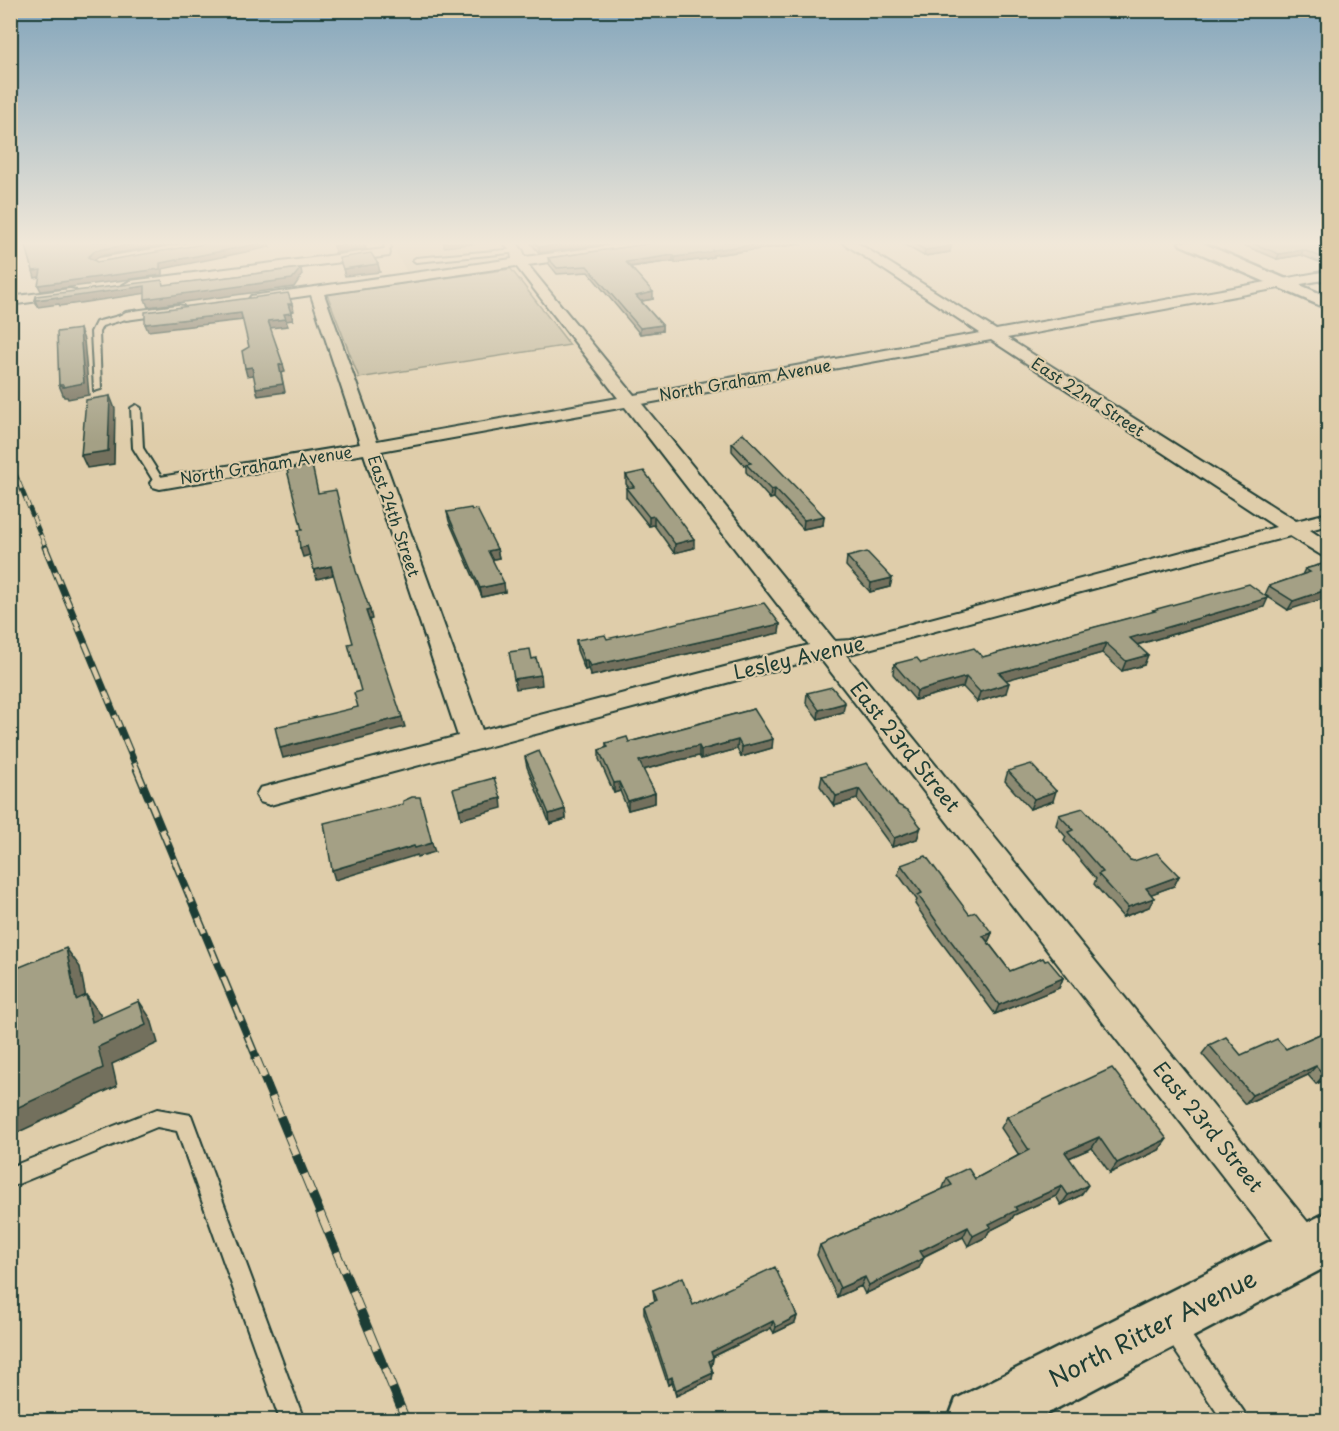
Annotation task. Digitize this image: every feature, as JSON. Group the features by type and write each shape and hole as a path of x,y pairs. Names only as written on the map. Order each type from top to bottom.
{"main road":[{"name":"North Ritter Avenue","path":"976,1420 1031,1403 1169,1321 1317,1244"}],"street":[{"path":"126,316 180,309"},
{"name":"East 24th Street","path":"322,309 473,742"},
{"name":"East 23rd Street","path":"557,309 828,650 1317,1244"},
{"name":"East 22nd Street","path":"951,309 1329,551"},
{"name":"North Graham Avenue","path":"160,483 370,448 1141,309"},
{"name":"Lesley Avenue","path":"270,795 810,652 851,647 1329,519"}],"lane":[{"path":"98,389 95,332 99,324 126,316"},
{"path":"136,408 138,448 160,483"},
{"path":"13,1176 157,1118 184,1122 292,1420"},
{"path":"1169,1321 1236,1420"}],"shaded area":[{"path":"333,309 542,309 570,345 359,378"}],"building":[{"path":"169,309 290,309 291,313 284,314 286,319 268,321 283,364 279,365 283,384 256,388 252,367 245,368 242,351 249,347 241,313 145,324 145,312"},
{"path":"624,309 647,309 662,325 640,328"},
{"path":"80,329 84,383 63,387 59,385 57,332"},
{"path":"110,396 108,451 81,455 86,400"},
{"path":"743,433 824,516 804,520 775,489 771,490 746,464 751,463 732,443"},
{"path":"312,465 318,493 336,490 356,571 370,610 366,611 402,717 280,748 275,727 358,707 354,693 361,691 348,644 353,643 331,566 314,570 307,546 300,548 298,530 302,530 287,470"},
{"path":"644,471 694,539 675,544 654,516 649,517 626,488 634,487 626,475"},
{"path":"471,508 472,510 477,509 497,549 488,551 504,583 480,588 447,512"},
{"path":"867,552 892,578 871,583 847,557"},
{"path":"1329,564 1329,589 1293,601 1269,586 1310,572 1305,569"},
{"path":"1249,584 1268,598 1130,638 1148,655 1126,661 1106,643 999,673 1009,683 980,692 966,677 917,691 894,664 917,658 921,663 974,648 983,657"},
{"path":"764,603 780,624 590,666 587,660 584,660 576,640 605,635 607,639"},
{"path":"530,649 532,659 536,658 541,675 514,679 509,652"},
{"path":"832,687 845,703 819,710 807,693"},
{"path":"754,709 773,739 742,747 738,740 701,750 699,746 639,761 655,793 628,801 619,782 614,783 599,750 608,747 606,743 627,737 629,742"},
{"path":"539,751 565,809 549,814 525,757"},
{"path":"867,763 898,805 908,810 921,827 919,829 894,838 859,789 836,796 822,776"},
{"path":"1031,764 1056,791 1034,799 1008,771"},
{"path":"494,778 501,798 459,809 453,789"},
{"path":"412,797 420,797 432,843 332,870 324,823 403,804 403,801"},
{"path":"1083,808 1130,860 1134,861 1157,853 1179,876 1146,888 1154,898 1128,907 1098,874 1103,872 1068,832 1073,830 1059,815"},
{"path":"926,856 969,914 976,912 992,933 983,936 1010,971 1043,958 1045,961 1048,960 1063,978 999,1005 918,895 922,893 901,865"},
{"path":"66,948 76,1000 86,995 92,1022 139,1001 146,1025 98,1047 103,1068 10,1111 10,1028 14,1026 10,1002 10,971"},
{"path":"1329,1030 1329,1073 1324,1075 1316,1066 1252,1095 1209,1045 1226,1037 1241,1055 1277,1039 1286,1049"},
{"path":"1112,1068 1167,1139 1117,1163 1099,1137 1065,1152 1088,1185 1068,1195 1062,1186 1015,1207 1017,1210 989,1224 991,1227 973,1236 968,1227 920,1251 924,1258 869,1285 865,1277 840,1288 820,1245 952,1185 947,1178 968,1168 975,1179 1029,1150 1007,1117"},
{"path":"775,1267 797,1316 776,1327 773,1321 711,1352 713,1358 709,1361 713,1373 676,1390 672,1377 668,1379 644,1306 657,1300 653,1290 683,1277 693,1305"}],"railway":[{"path":"10,461 46,548"},
{"path":"45,547 138,771"},
{"path":"137,770 257,1059"},
{"path":"256,1058 406,1420"}]}
